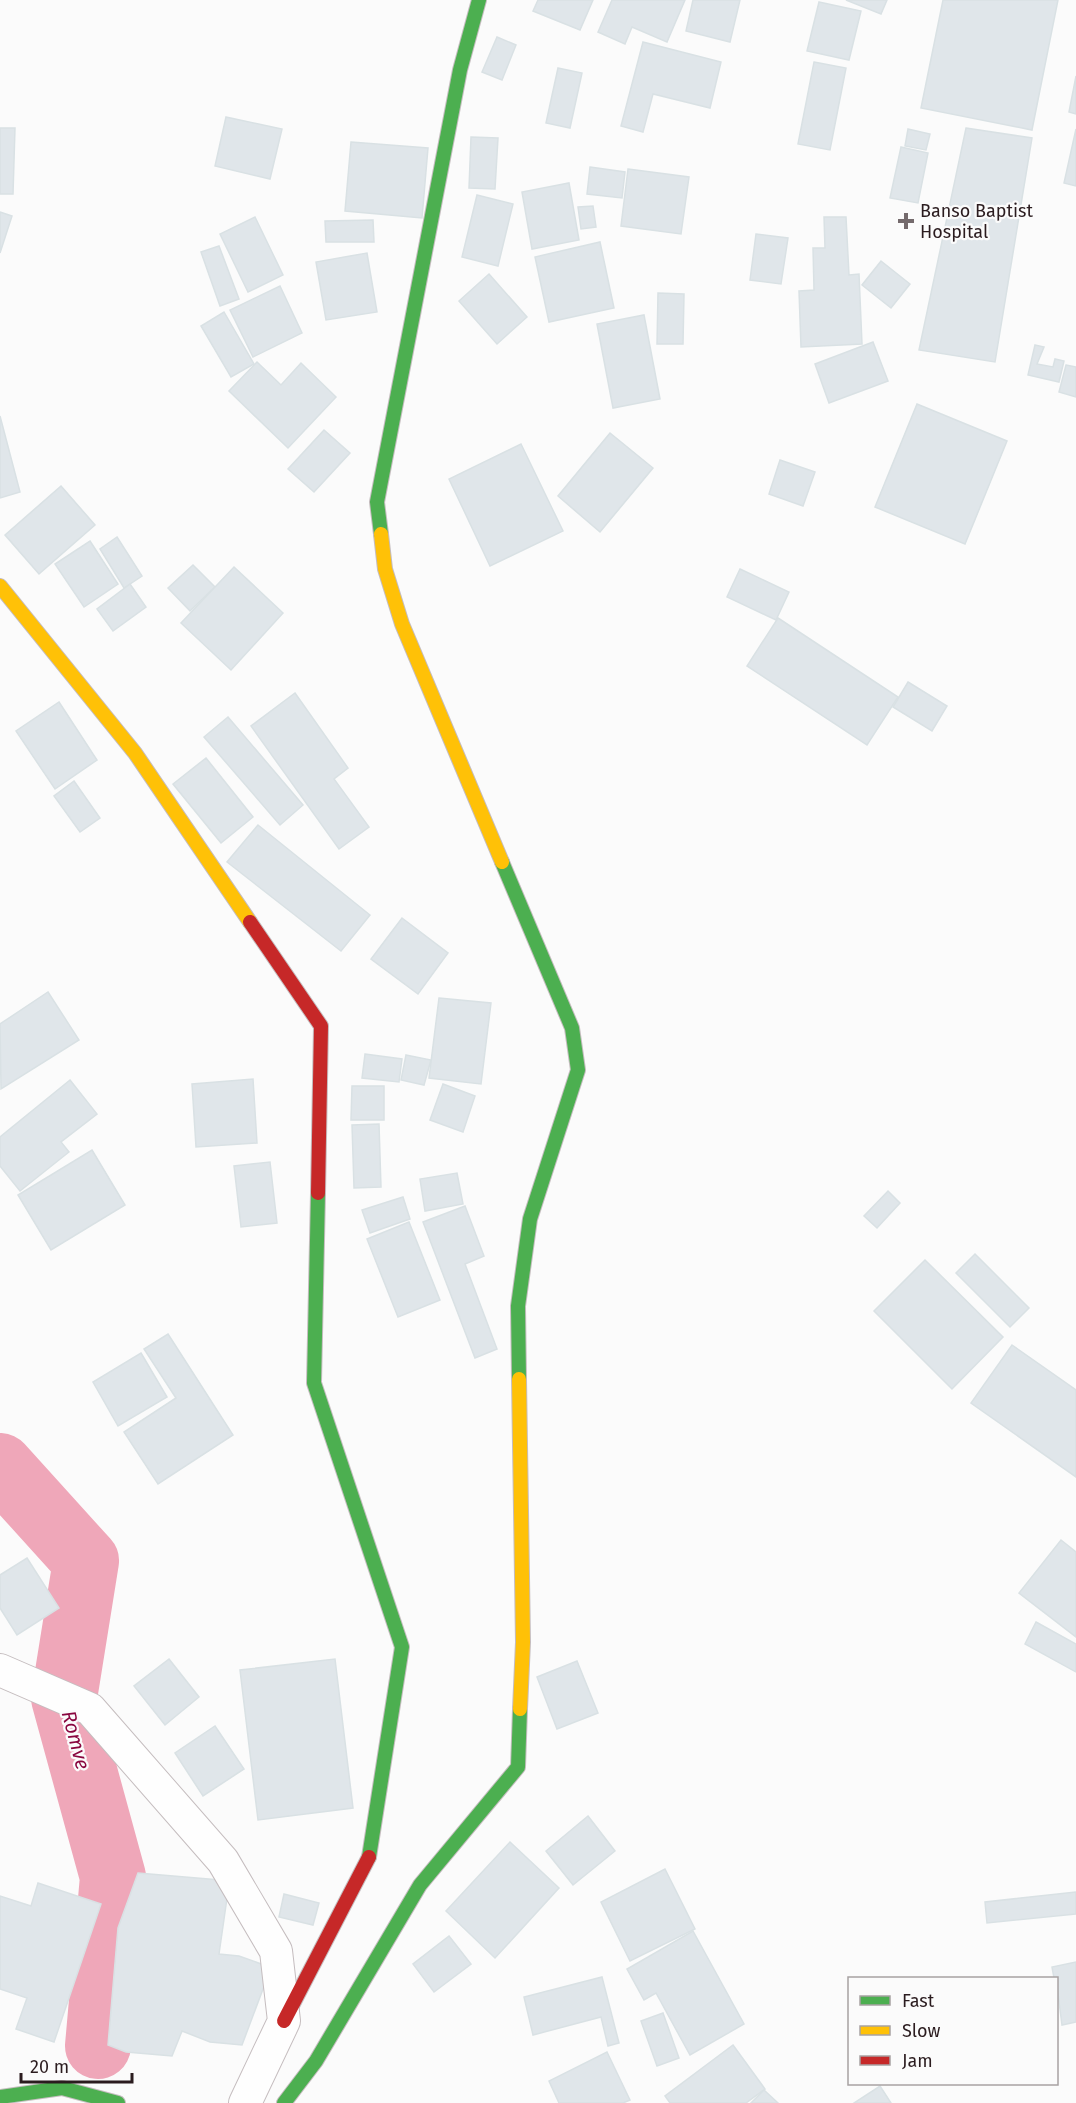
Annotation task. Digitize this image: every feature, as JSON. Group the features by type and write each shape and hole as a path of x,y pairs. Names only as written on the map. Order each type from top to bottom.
{"street":[{"path":"284,2103 316,2061 420,1885 518,1767 523,1642 518,1306 530,1219 578,1070 572,1028 402,624 385,569 376,502 460,70 479,0"},
{"path":"0,586 135,753 321,1026 314,1383 402,1647 370,1852 245,2103"},
{"path":"0,1670 90,1709 223,1861 276,1951 284,2021"},
{"path":"0,2097 62,2088 118,2103"}],"building":[{"path":"538,0 593,0 580,30 533,11"},
{"path":"612,0 685,0 667,42 632,27 625,44 598,32"},
{"path":"693,0 740,0 730,42 686,31"},
{"path":"846,0 887,0 881,14"},
{"path":"943,0 1058,0 1032,130 921,108"},
{"path":"819,2 861,11 849,60 807,51"},
{"path":"497,37 516,45 502,80 482,72"},
{"path":"643,42 721,62 710,108 653,94 643,132 621,126"},
{"path":"814,62 846,68 830,150 798,144"},
{"path":"558,68 582,73 570,128 546,123"},
{"path":"1076,76 1076,114 1069,112"},
{"path":"226,117 282,129 270,179 215,166"},
{"path":"0,128 15,128 13,194 0,194"},
{"path":"966,128 1032,138 995,362 919,350"},
{"path":"908,129 930,134 926,150 905,146"},
{"path":"1076,129 1076,186 1064,183"},
{"path":"471,137 498,138 495,189 469,188"},
{"path":"351,142 428,148 422,218 345,211"},
{"path":"901,147 928,153 918,203 890,198"},
{"path":"590,167 625,172 622,198 587,194"},
{"path":"628,169 689,177 681,234 621,226"},
{"path":"569,183 579,240 532,249 522,192"},
{"path":"477,195 513,204 498,266 462,257"},
{"path":"593,206 596,227 581,229 578,207"},
{"path":"0,212 12,216 0,253"},
{"path":"255,217 283,275 248,292 220,234"},
{"path":"824,217 846,217 849,275 859,274 862,344 801,347 799,291 814,290 813,248 825,248"},
{"path":"373,220 374,242 326,242 325,221"},
{"path":"756,234 788,238 781,284 750,280"},
{"path":"600,242 614,308 549,322 535,257"},
{"path":"219,246 239,299 220,306 201,252"},
{"path":"367,253 377,312 326,320 316,262"},
{"path":"881,261 910,284 891,308 862,285"},
{"path":"489,274 527,317 497,344 459,301"},
{"path":"280,286 302,333 253,357 230,310"},
{"path":"658,293 684,294 683,344 657,344"},
{"path":"224,312 254,364 231,377 201,326"},
{"path":"644,315 660,399 613,408 597,324"},
{"path":"873,342 888,381 829,403 815,364"},
{"path":"1035,345 1044,347 1037,364 1053,367 1055,359 1064,361 1059,382 1028,375"},
{"path":"257,362 281,385 301,363 336,397 288,448 229,391"},
{"path":"1066,365 1076,367 1076,397 1059,392"},
{"path":"917,404 1007,441 965,544 875,507"},
{"path":"0,416 20,492 0,498"},
{"path":"324,430 350,453 314,492 288,469"},
{"path":"610,433 653,468 600,532 558,496"},
{"path":"521,444 563,531 490,566 449,479"},
{"path":"780,460 815,472 803,506 769,494"},
{"path":"61,486 95,525 39,574 5,535"},
{"path":"117,537 142,576 124,588 100,549"},
{"path":"90,541 118,584 84,607 55,564"},
{"path":"193,565 215,587 190,611 168,588"},
{"path":"234,567 283,613 231,670 181,623"},
{"path":"740,569 789,592 776,620 727,597"},
{"path":"130,584 146,607 113,631 97,609"},
{"path":"778,618 898,697 867,745 747,666"},
{"path":"908,682 947,706 932,731 893,707"},
{"path":"295,693 348,768 334,779 369,827 339,849 251,726"},
{"path":"59,702 97,760 55,789 16,731"},
{"path":"228,717 303,805 280,825 204,737"},
{"path":"206,758 253,817 221,843 173,784"},
{"path":"74,781 100,818 80,832 54,796"},
{"path":"258,825 370,915 341,951 227,862"},
{"path":"402,918 448,953 418,994 371,959"},
{"path":"48,992 79,1040 1,1089 0,1024"},
{"path":"439,998 491,1003 481,1084 429,1078"},
{"path":"365,1054 402,1059 399,1082 362,1078"},
{"path":"406,1055 431,1060 424,1085 401,1080"},
{"path":"253,1079 257,1143 196,1147 192,1084"},
{"path":"70,1080 97,1114 61,1142 69,1152 20,1191 0,1166 0,1137"},
{"path":"443,1084 475,1096 463,1132 430,1120"},
{"path":"352,1086 384,1086 384,1120 351,1120"},
{"path":"379,1124 381,1187 354,1188 352,1125"},
{"path":"92,1150 125,1205 51,1250 18,1195"},
{"path":"270,1162 277,1223 241,1227 234,1166"},
{"path":"457,1173 463,1204 425,1211 420,1179"},
{"path":"888,1191 900,1203 877,1228 864,1216"},
{"path":"403,1197 410,1219 370,1233 362,1210"},
{"path":"465,1206 484,1256 465,1264 497,1349 475,1358 423,1222"},
{"path":"409,1222 440,1300 398,1317 367,1239"},
{"path":"975,1254 1029,1308 1010,1327 956,1273"},
{"path":"925,1260 1003,1337 952,1389 874,1311"},
{"path":"168,1334 233,1435 158,1484 124,1432 176,1398 144,1349"},
{"path":"1012,1345 1076,1390 1076,1477 971,1403"},
{"path":"141,1353 167,1397 118,1426 93,1382"},
{"path":"1061,1540 1076,1552 1076,1637 1019,1593"},
{"path":"27,1558 59,1608 17,1635 0,1608 0,1575"},
{"path":"1036,1622 1076,1644 1076,1672 1025,1644"},
{"path":"169,1659 199,1697 165,1725 134,1686"},
{"path":"335,1659 353,1808 258,1820 240,1670"},
{"path":"577,1661 598,1713 557,1729 537,1677"},
{"path":"215,1726 244,1769 203,1796 175,1753"},
{"path":"588,1816 615,1851 573,1885 546,1851"},
{"path":"510,1842 559,1888 495,1958 446,1911"},
{"path":"665,1869 695,1929 630,1961 601,1902"},
{"path":"138,1873 220,1880 227,1898 219,1954 239,1956 267,1966 266,1981 242,2045 210,2042 182,2031 172,2056 126,2052 108,2045 118,1928"},
{"path":"38,1883 101,1904 54,2042 16,2029 27,1998 0,1989 0,1896 31,1906"},
{"path":"1076,1892 1076,1914 987,1923 985,1902"},
{"path":"284,1894 319,1903 313,1925 279,1917"},
{"path":"693,1931 744,2024 690,2055 656,1993 644,2000 627,1969"},
{"path":"449,1936 471,1964 434,1992 413,1964"},
{"path":"1076,1962 1076,2022 1062,2025 1058,1977 1054,1977 1052,1967"},
{"path":"602,1977 619,2043 608,2046 601,2017 533,2035 524,1997"},
{"path":"663,2013 679,2058 657,2066 641,2021"},
{"path":"733,2045 765,2089 746,2103 670,2103 665,2096"},
{"path":"607,2052 630,2100 623,2103 559,2103 549,2081"},
{"path":"880,2086 891,2103 854,2103"},
{"path":"764,2090 778,2103 751,2103"}],"waterway":[{"name":"Romve","path":"0,1466 86,1561 64,1698 113,1877 98,2046"}],"traffic: fast":[{"path":"381,534 377,502 460,70 479,0"},
{"path":"502,862 572,1028 578,1070 530,1219 518,1306 519,1379"},
{"path":"318,1193 314,1383 402,1647 369,1857"},
{"path":"284,2103 316,2061 420,1885 518,1767 520,1709"},
{"path":"0,2097 62,2088 118,2103"}],"traffic: slow":[{"path":"381,534 385,569 402,624 502,862"},
{"path":"0,586 135,753 250,922"},
{"path":"519,1379 523,1642 520,1709"}],"traffic: jam":[{"path":"250,922 321,1026 318,1193"},
{"path":"284,2021 369,1857"}],"place":[{"name":"Banso Baptist Hospital","path":"906,221"}]}
